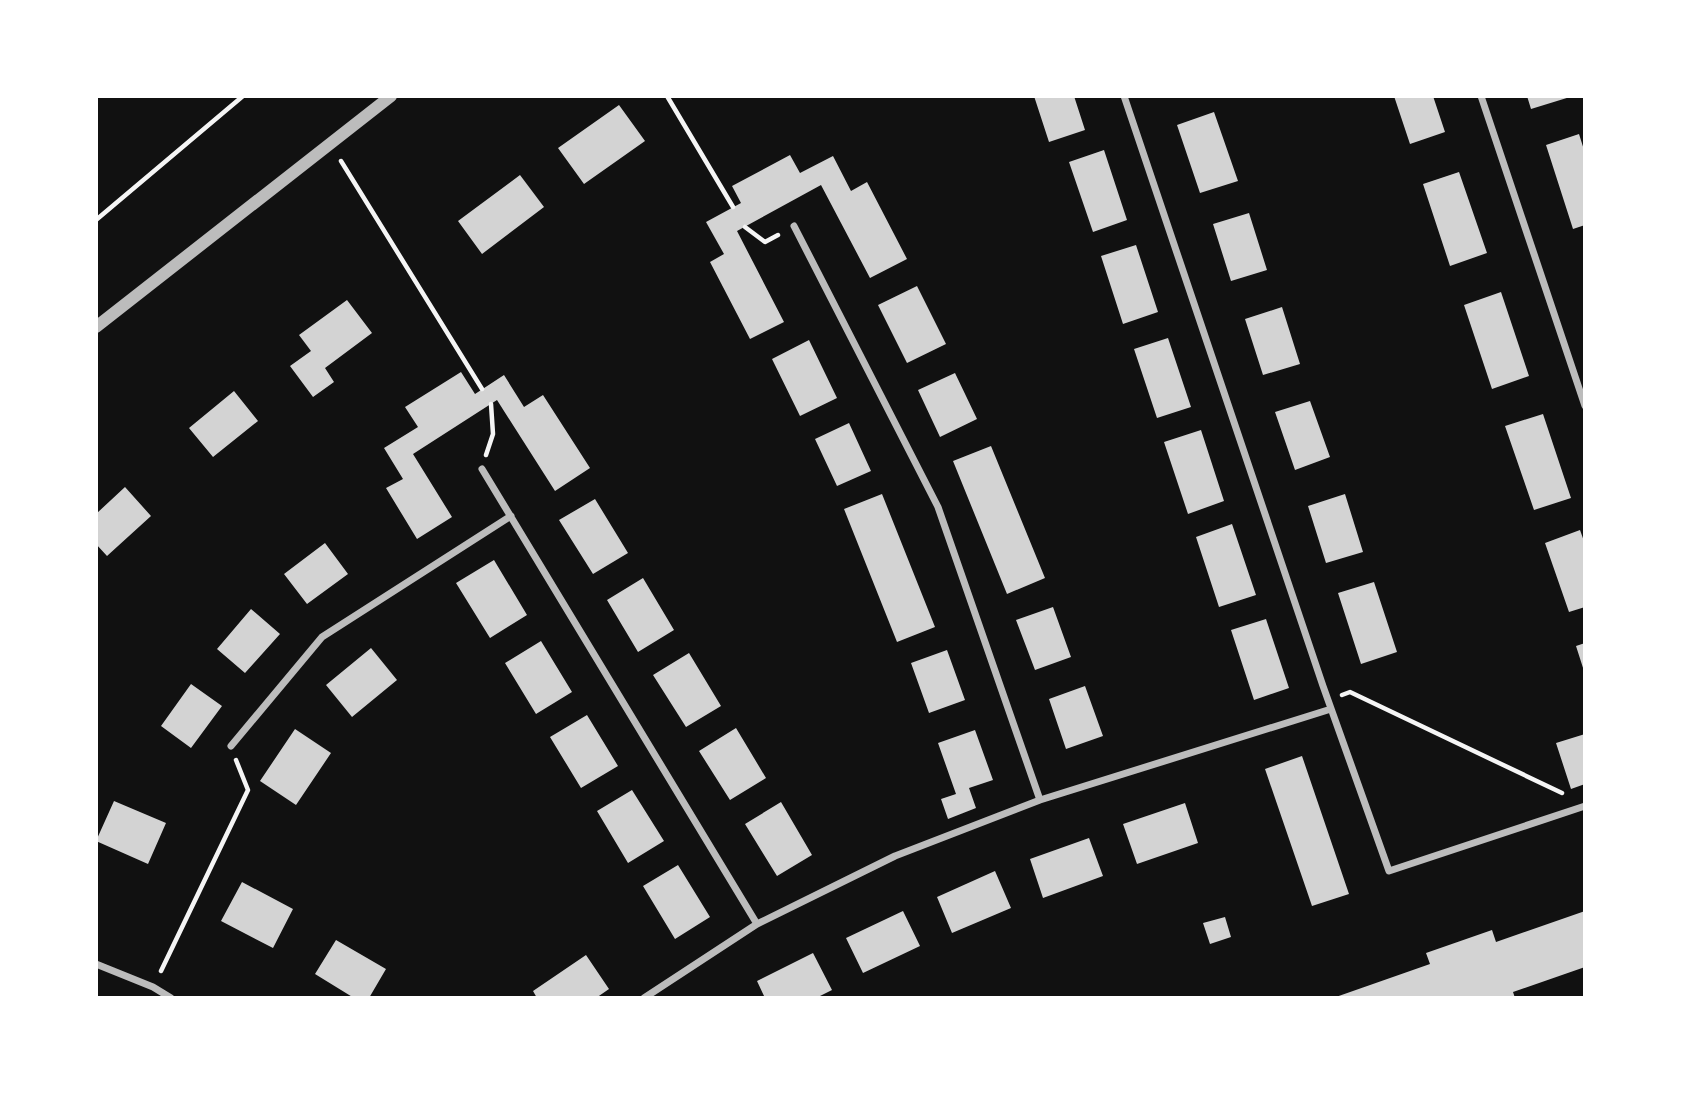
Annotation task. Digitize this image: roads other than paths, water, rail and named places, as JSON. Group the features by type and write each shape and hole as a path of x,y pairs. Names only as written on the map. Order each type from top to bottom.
{"street":[{"path":"96,327 391,96"},
{"path":"1124,96 1331,709 1389,872 1585,806"},
{"path":"1481,96 1585,406"},
{"path":"794,226 937,508 1040,800"},
{"path":"482,468 757,924"},
{"path":"231,747 322,637 511,516"},
{"path":"644,998 757,924 895,856 1040,800 1331,709"},
{"path":"96,964 153,987 171,998"}]}
